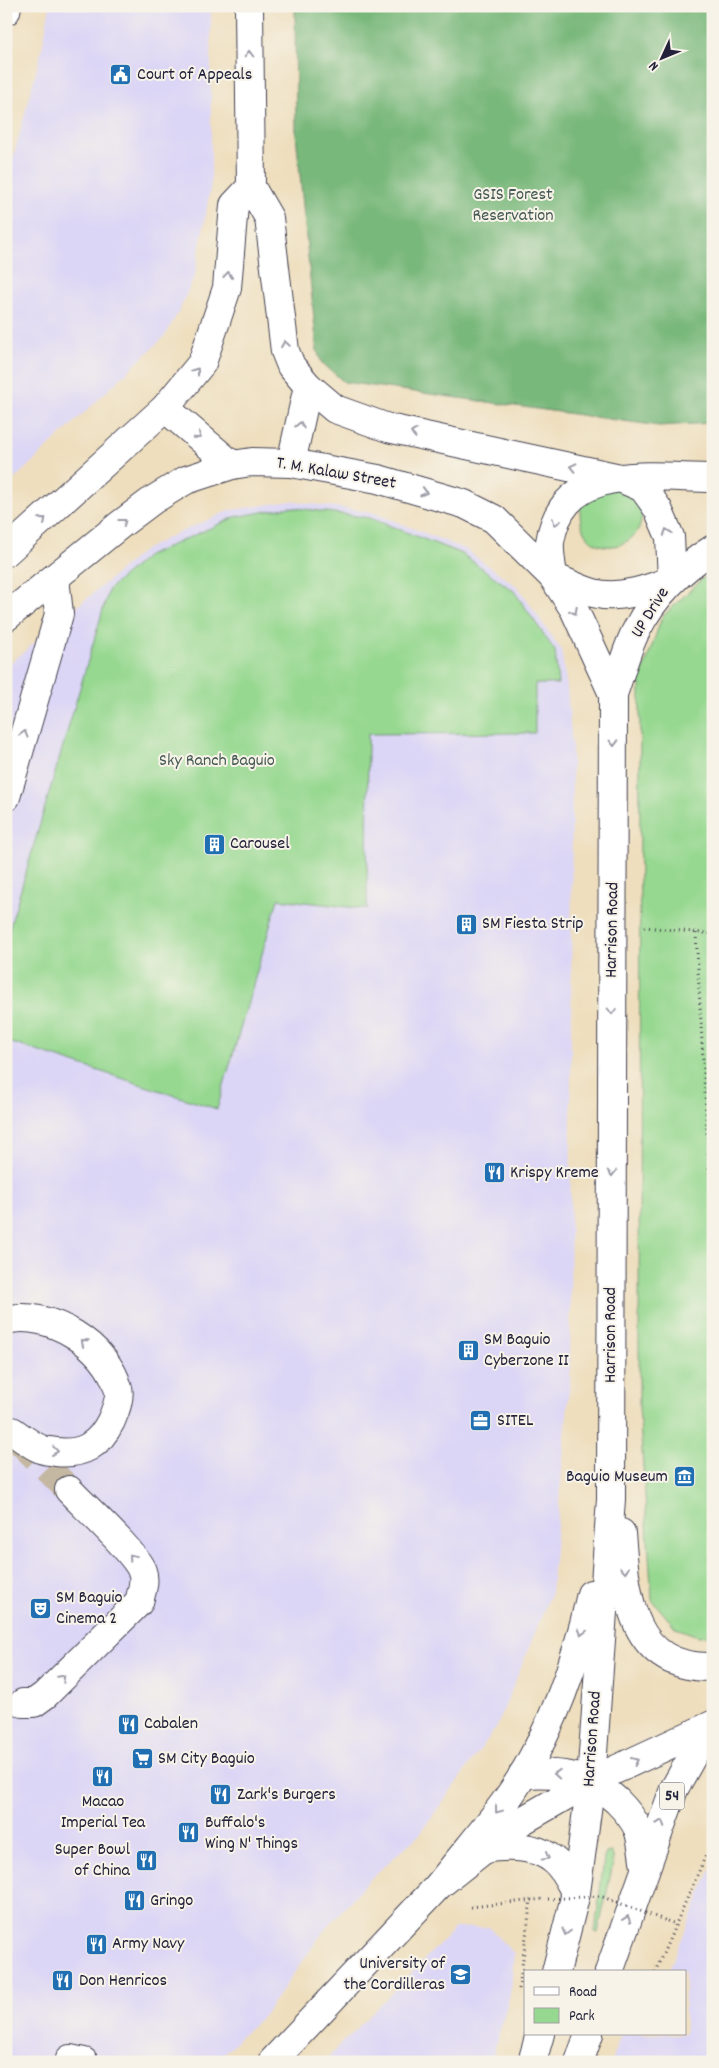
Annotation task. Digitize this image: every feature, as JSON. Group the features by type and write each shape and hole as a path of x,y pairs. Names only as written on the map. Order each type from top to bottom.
{"main road":[{"path":"6,12 7,6"},
{"path":"249,6 251,186 269,218 285,351 291,366 308,386 335,409 388,428 620,478 643,488 658,509 670,537 672,580 646,590 626,594 594,593 553,576 550,544 556,517 566,501 580,489 598,482 620,478 713,478"},
{"path":"6,552 165,408 202,363 227,288 234,204 251,186"},
{"path":"292,464 308,386"},
{"path":"165,408 232,465"},
{"name":"T. M. Kalaw Street","path":"6,617 153,500 186,480 232,465 252,462 292,464 378,479 464,504 494,519 553,576 574,609 613,694"},
{"name":"UP Drive","path":"613,694 636,630 654,602 672,580 713,549"},
{"path":"6,798 59,614 55,578"},
{"name":"Harrison Road","path":"557,1970 576,1893 591,1781 610,1499 612,1417 613,694"},
{"path":"6,1320 15,1318 37,1319 78,1337 110,1369 119,1390 115,1413 104,1435 86,1449 66,1453 42,1450 12,1431"},
{"path":"612,1417 626,1591 635,1620 647,1640 663,1655 681,1664 713,1667"},
{"path":"23,1703 34,1703 45,1695 139,1602 143,1586 143,1572 135,1559 69,1490"},
{"path":"272,2062 439,1885 493,1817 523,1774 555,1714 573,1662 594,1582 610,1499"},
{"path":"439,1885 482,1849 515,1826 591,1781 713,1725"},
{"name":"54","path":"610,1970 666,1809 682,1773 697,1748 713,1731"},
{"path":"523,1774 568,1775 591,1781 627,1811 638,1830 645,1869"},
{"path":"482,1849 499,1846 517,1847 549,1857 563,1870 576,1893"},
{"path":"532,2062 539,2036"},
{"path":"579,2062 588,2036"}],"path":[{"path":"637,927 713,934"},
{"path":"696,933 713,1240"},
{"path":"656,1970 706,1855"},
{"path":"548,1899 600,1896 676,1924"},
{"path":"472,1907 531,1899 519,1989"}],"shaded area":[{"path":"50,6 211,6 211,184 195,275 180,309 164,337 6,487 6,185 42,49"},
{"name":"SM City Baguio","path":"291,501 372,512 465,549 518,587 561,650 567,687 572,748 570,1379 551,1593 497,1726 419,1835 370,1879 323,1932 267,2011 215,2062 6,2062 6,667 143,551 169,537 231,510"},
{"path":"713,1864 713,2062 611,2062 620,2036 686,2036 686,1970 669,1970"},
{"name":"University of the Cordilleras","path":"489,1927 514,1954 510,1995 491,2062 324,2062 455,1928"}],"green space":[{"name":"GSIS Forest Reservation","path":"295,6 713,6 713,423 659,426 344,382 321,362 317,350 296,134"},
{"path":"607,483 636,497 641,511 640,525 633,536 622,543 610,546 597,544 587,536 581,522 581,502"},
{"name":"Sky Ranch Baguio","path":"290,507 370,518 462,554 514,591 555,651 558,684 535,684 535,733 368,734 367,909 278,899 217,1109 6,1041 6,940 109,589 147,556 235,517"},
{"path":"713,574 713,1635 698,1636 676,1628 652,1600 639,1407 640,680 662,617 703,578"},
{"path":"611,1852 614,1859 598,1933 595,1932 604,1858 606,1853"}],"tunnel":[{"path":"17,1438 69,1490"}],"place":[{"name":"Court of Appeals","path":"121,75"},
{"name":"Carousel","path":"214,844"},
{"name":"SM Fiesta Strip","path":"466,924"},
{"name":"Krispy Kreme","path":"494,1173"},
{"name":"SM Baguio Cyberzone II","path":"468,1350"},
{"name":"SITEL","path":"481,1421"},
{"name":"Baguio Museum","path":"684,1477"},
{"name":"SM Baguio Cinema 2","path":"40,1608"},
{"name":"Cabalen","path":"128,1724"},
{"name":"SM City Baguio","path":"142,1759"},
{"name":"Macao Imperial Tea","path":"103,1777"},
{"name":"Zark's Burgers","path":"221,1795"},
{"name":"Buffalo's Wing N' Things","path":"189,1833"},
{"name":"Super Bowl of China","path":"146,1860"},
{"name":"Gringo","path":"134,1901"},
{"name":"Army Navy","path":"96,1944"},
{"name":"University of the Cordilleras","path":"461,1974"},
{"name":"Don Henricos","path":"63,1981"}]}
